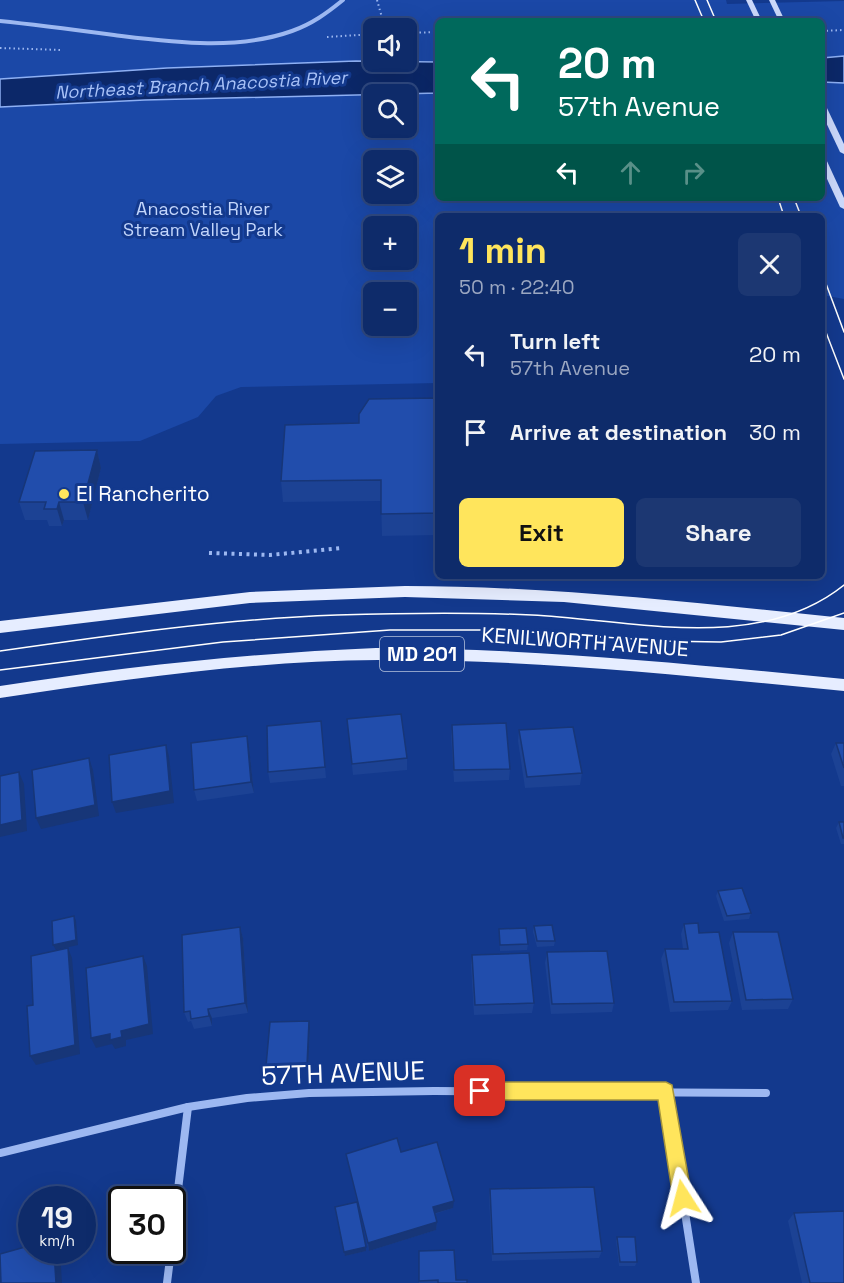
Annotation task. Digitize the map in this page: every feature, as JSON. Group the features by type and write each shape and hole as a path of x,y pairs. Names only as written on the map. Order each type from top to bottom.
{"main road":[{"name":"KENILWORTH AVENUE","path":"0,627 206,601 380,592 525,594 681,606 844,624"},
{"name":"KENILWORTH AVENUE","path":"0,692 60,682 301,658 426,654 543,658 844,685"}],"street":[{"path":"0,21 175,42 234,42 302,28 318,20 343,0"},
{"path":"750,2 758,18"},
{"path":"773,2 781,18"},
{"path":"825,112 844,152"},
{"path":"825,165 843,204"},
{"path":"666,1091 696,1283"},
{"name":"57TH AVENUE","path":"0,1153 188,1107 247,1098 309,1093 666,1091 766,1093"},
{"path":"178,1186 188,1107"},
{"path":"167,1283 169,1264"}],"path":[{"path":"377,0 382,18"},
{"path":"825,31 844,30"},
{"path":"417,33 435,32"},
{"path":"209,553 270,555 342,548"}],"green space":[{"name":"Anacostia River Stream Valley Park","path":"0,0 726,0 727,4 844,1 844,299 825,296 825,213 435,213 435,383 241,387 216,396 198,417 140,441 0,444"}],"water":[{"path":"844,56 844,83 825,82 825,58"},
{"name":"Northeast Branch Anacostia River","path":"356,61 363,61 363,72 417,72 417,62 435,62 435,93 417,94 417,84 363,84 363,95 145,100 0,107 0,79 167,68"}],"building":[{"path":"435,398 435,513 381,514 381,480 281,481 285,425 359,423 359,414 369,399"},
{"path":"97,450 83,502 59,502 57,509 44,509 46,502 19,502 35,451"},
{"path":"401,714 407,758 352,764 347,719"},
{"path":"321,721 325,767 268,772 267,726"},
{"path":"506,723 510,769 454,770 452,725"},
{"path":"573,727 582,773 527,777 519,730"},
{"path":"247,736 251,782 194,790 191,743"},
{"path":"836,743 844,743 844,768"},
{"path":"166,745 170,791 112,802 109,755"},
{"path":"89,758 95,805 36,818 32,770"},
{"path":"19,772 22,820 0,825 0,776"},
{"path":"839,822 844,822 844,838 843,838"},
{"path":"742,888 751,913 727,916 718,891"},
{"path":"74,916 76,940 53,945 52,921"},
{"path":"698,923 699,933 719,932 732,1001 674,1002 665,949 688,949 684,924"},
{"path":"552,925 555,941 537,941 534,926"},
{"path":"240,927 245,1003 208,1009 209,1016 191,1019 190,1011 184,1012 182,935"},
{"path":"526,928 528,944 500,945 499,929"},
{"path":"733,932 778,932 793,999 746,1000"},
{"path":"68,948 75,1045 30,1056 27,1006 33,1005 31,956"},
{"path":"607,951 614,1003 552,1004 547,952"},
{"path":"529,953 534,1003 475,1005 472,955"},
{"path":"143,956 149,1024 121,1031 122,1037 110,1040 110,1034 91,1038 86,968"},
{"path":"309,1021 307,1065 266,1066 270,1022"},
{"path":"397,1138 401,1152 437,1142 454,1201 433,1207 437,1222 368,1243 346,1154"},
{"path":"594,1187 602,1251 493,1254 490,1189"},
{"path":"357,1202 366,1247 344,1252 335,1207"},
{"path":"844,1211 844,1283 810,1283 794,1213"},
{"path":"617,1237 635,1237 637,1262 620,1262"},
{"path":"18,1249 18,1264 55,1264 56,1283 1,1283 0,1254"},
{"path":"454,1250 456,1280 467,1280 467,1283 419,1281 419,1251"}],"tram line":[{"path":"695,0 703,18"},
{"path":"707,0 715,18"},
{"path":"779,201 783,213"},
{"path":"795,201 800,213"},
{"path":"825,281 844,332"},
{"path":"825,330 844,379"},
{"path":"0,651 210,624 337,615 508,614 652,626 694,628 734,626 773,620 810,606 844,585"},
{"path":"0,670 223,642 390,630 502,630 661,641 721,642 781,635 844,613"}],"place":[{"name":"El Rancherito","path":"64,494"}],"route":[{"path":"480,1091 666,1091 683,1198"}]}
